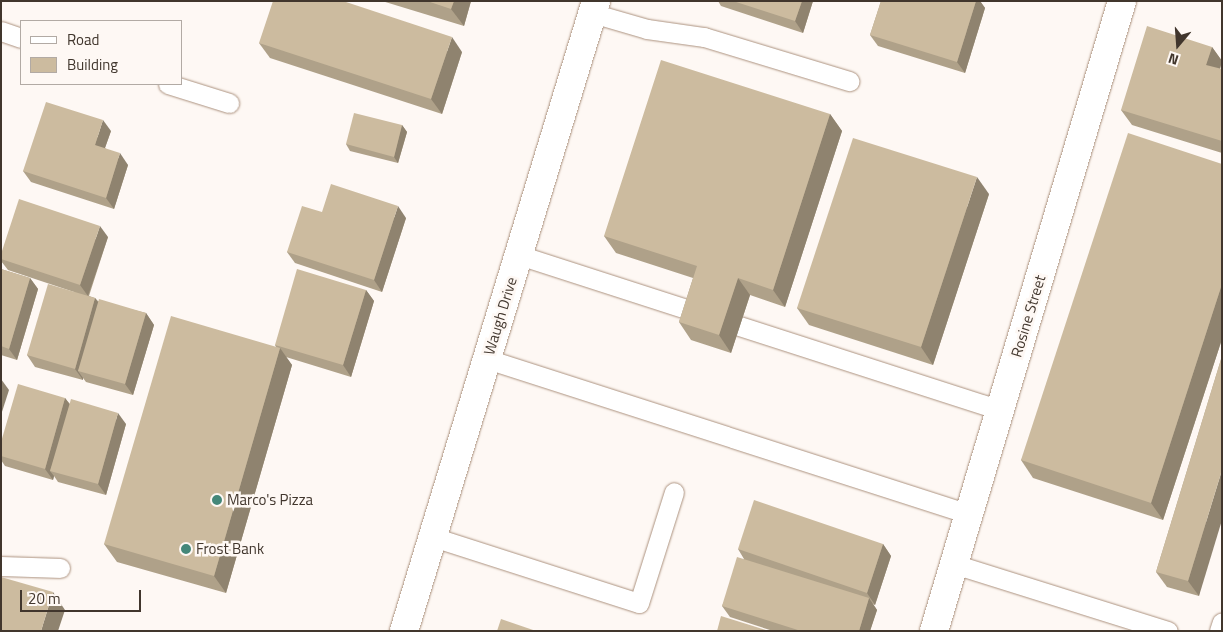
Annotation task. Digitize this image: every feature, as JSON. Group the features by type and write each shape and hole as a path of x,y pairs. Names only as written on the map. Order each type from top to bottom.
{"street":[{"name":"Rosine Street","path":"934,631 1122,1"},
{"name":"Waugh Drive","path":"404,631 594,7"}],"lane":[{"path":"594,7 648,28 704,37 849,82"},
{"path":"1,31 20,38"},
{"path":"171,85 229,103"},
{"path":"518,255 1000,410"},
{"path":"487,359 969,514"},
{"path":"433,537 639,603 674,492"},
{"path":"954,564 1168,631"},
{"path":"1,566 60,568"},
{"path":"1219,631 1222,622"}],"building":[{"path":"273,1 343,1 452,37 431,99 259,43"},
{"path":"427,1 454,1 451,9"},
{"path":"733,1 802,1 795,21"},
{"path":"881,1 976,1 957,62 870,35"},
{"path":"1147,26 1212,47 1206,65 1222,69 1222,141 1121,110"},
{"path":"661,60 830,114 773,290 738,278 719,335 679,322 697,266 604,236"},
{"path":"46,102 103,120 95,145 120,153 106,198 23,171"},
{"path":"354,113 402,125 394,157 346,144"},
{"path":"1128,133 1222,164 1222,284 1151,503 1021,460"},
{"path":"853,138 977,177 921,347 797,308"},
{"path":"331,184 398,206 374,280 287,252 302,206 322,212"},
{"path":"19,199 100,226 80,285 1,259"},
{"path":"1,269 30,278 9,349 1,346"},
{"path":"297,269 366,290 343,365 275,345"},
{"path":"48,284 95,298 75,369 27,355"},
{"path":"99,299 146,313 125,384 78,371"},
{"path":"171,316 280,348 214,576 104,544"},
{"path":"1222,356 1222,470 1188,581 1156,572"},
{"path":"18,384 65,398 45,469 1,456 1,442"},
{"path":"71,399 118,413 98,484 50,471"},
{"path":"754,500 883,544 867,593 738,549"},
{"path":"737,557 869,598 859,631 801,631 722,606"},
{"path":"1,577 53,592 41,631 1,631"},
{"path":"721,616 769,631 717,631"},
{"path":"501,619 536,631 497,631"}],"place":[{"name":"Marco's Pizza","path":"217,500"},
{"name":"Frost Bank","path":"186,549"}]}
